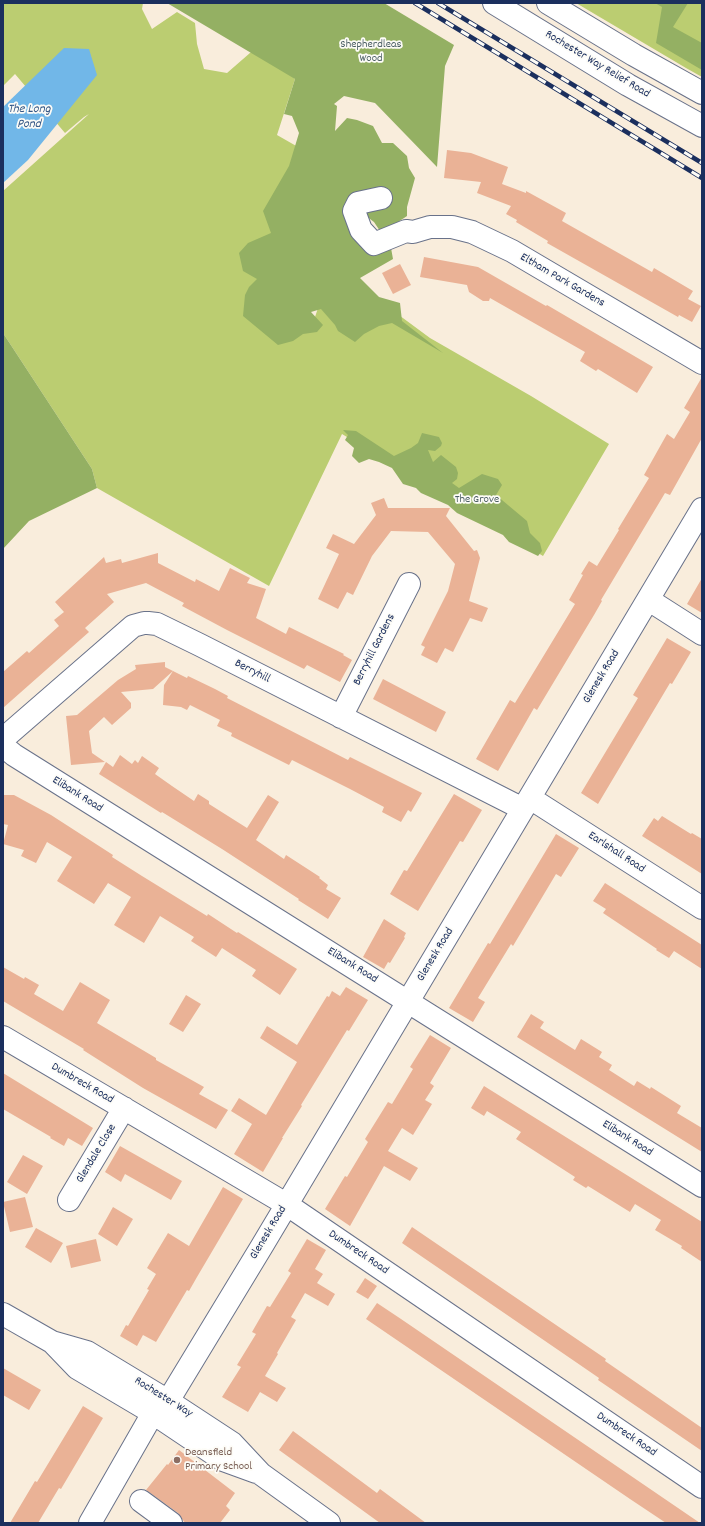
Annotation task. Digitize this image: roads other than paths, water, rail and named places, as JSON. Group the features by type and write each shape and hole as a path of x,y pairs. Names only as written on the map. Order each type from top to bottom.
{"main road":[{"name":"Rochester Way Relief Road","path":"494,3 628,85 702,126"},
{"path":"548,3 634,55 702,93"},
{"name":"Eltham Park Gardens","path":"381,198 358,203 354,211 361,230 374,244 406,231 413,232 430,227 439,226 472,232 512,251 702,363"},
{"name":"Glenesk Road","path":"90,1523 286,1204 649,600 702,509"},
{"name":"Berryhill Gardens","path":"341,717 409,584"},
{"path":"649,600 702,634"},
{"name":"Berryhill","path":"3,739 133,626 144,623 157,624 341,717 527,803"},
{"name":"Elibank Road","path":"3,746 14,755 702,1186"},
{"name":"Earlshall Road","path":"527,803 702,908"},
{"name":"Dumbreck Road","path":"3,1037 286,1204 702,1487"},
{"name":"Glendale Close","path":"69,1200 124,1108"},
{"name":"Rochester Way","path":"3,1314 52,1342 87,1352 160,1407 232,1443 261,1474 329,1523"},
{"path":"141,1502 171,1523"}],"water":[{"name":"The Long Pond","path":"64,48 89,49 97,75 28,160 3,183 3,107"}],"railway":[{"path":"415,3 702,178"},
{"path":"438,3 702,163"}],"place":[{"name":"Deansfield Primary School","path":"177,1460"}],"park label":[{"name":"Shepherdleas Wood","path":"371,52"},
{"name":"The Grove","path":"477,500"}]}
